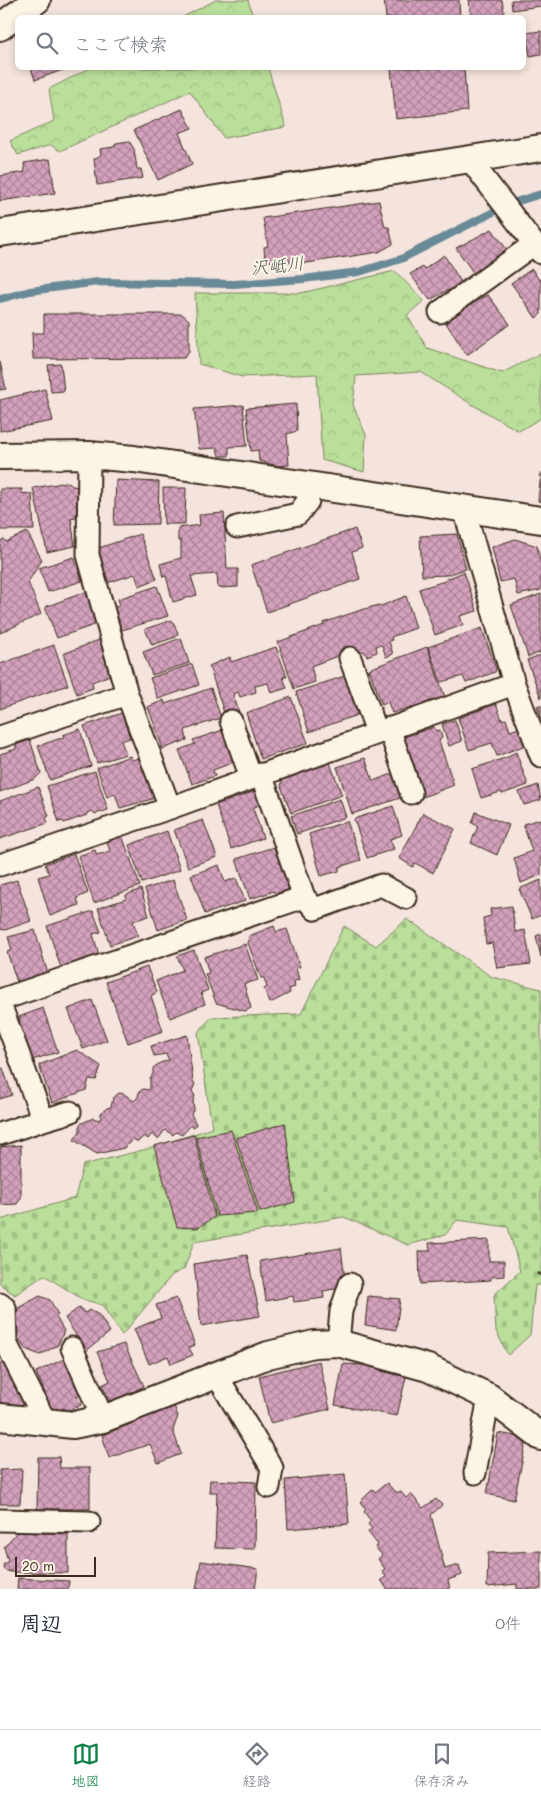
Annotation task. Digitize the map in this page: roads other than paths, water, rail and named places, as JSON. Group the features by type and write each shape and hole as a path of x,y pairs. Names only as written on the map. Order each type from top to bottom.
{"street":[{"path":"17,15 38,0"},
{"path":"0,27 15,16"},
{"path":"0,233 541,148"},
{"path":"440,312 537,248 470,160"},
{"path":"0,456 89,455 134,459 541,520"},
{"path":"89,455 88,555 127,694 170,808"},
{"path":"237,527 298,514 308,501 307,485"},
{"path":"464,509 514,684 541,756"},
{"path":"350,658 411,793"},
{"path":"0,865 170,808 514,684"},
{"path":"0,737 127,694"},
{"path":"231,721 256,776 304,897 316,909 381,885 406,898"},
{"path":"43,1120 0,1002 304,897"},
{"path":"0,1134 70,1112"},
{"path":"338,1344 341,1311 350,1284"},
{"path":"0,1304 4,1308 6,1343 46,1423"},
{"path":"0,1417 73,1425 103,1419 268,1355 314,1344 338,1344 428,1368 488,1397 541,1436"},
{"path":"72,1348 103,1419"},
{"path":"216,1374 272,1468 269,1487"},
{"path":"475,1473 472,1445 488,1397"},
{"path":"0,1520 89,1522"}],"waterway":[{"name":"沢岻川","path":"0,299 30,291 98,282 234,284 303,279 359,272 401,259 509,204 541,194"}]}
